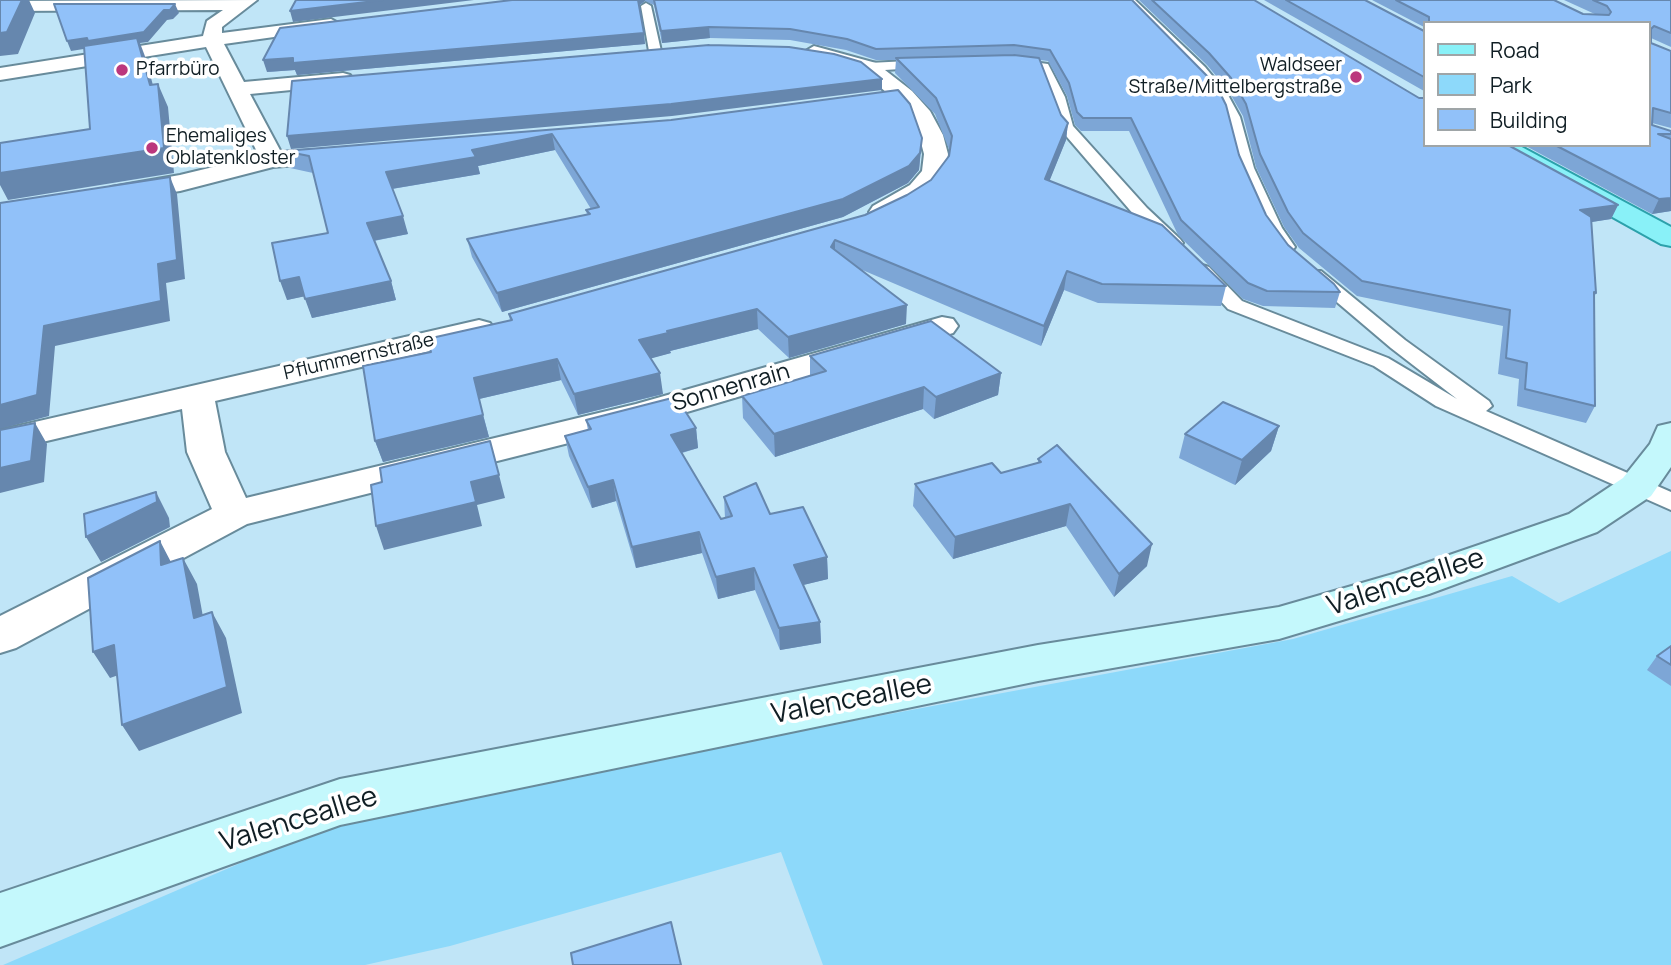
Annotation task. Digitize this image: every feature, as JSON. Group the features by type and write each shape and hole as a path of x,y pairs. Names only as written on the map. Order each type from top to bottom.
{"main road":[{"path":"1504,147 1671,238"}],"street":[{"path":"0,6 245,3"},
{"path":"245,3 213,25 212,40 273,160"},
{"path":"0,74 212,40 350,22"},
{"path":"642,52 682,49"},
{"path":"790,49 839,57 869,67 904,96 922,116 931,135 936,154 934,172 919,190 854,225"},
{"path":"238,89 364,77"},
{"path":"867,99 904,96"},
{"path":"103,195 180,183 273,160 354,154"},
{"name":"Pflummernstraße","path":"0,441 503,324"},
{"name":"Sonnenrain","path":"0,636 234,514 647,412 942,326"},
{"path":"197,395 206,452 234,514"},
{"name":"Valenceallee","path":"0,920 340,802 1038,663 1279,623 1415,583 1583,523 1654,494 1671,434"}],"lane":[{"path":"1129,0 1222,95 1233,117 1246,168 1273,228 1291,254 1388,336 1480,405 1498,425"},
{"path":"642,52 646,6"},
{"path":"990,63 1044,67 1058,97 1066,127 1142,212 1235,305 1381,362 1444,401 1654,494"},
{"path":"869,67 944,64"}],"green space":[{"path":"1671,551 1671,965 823,965 781,852 450,946 365,965 3,965 357,813 1293,639 1512,576 1559,603"}],"building":[{"path":"0,0 22,0 7,32 0,33"},
{"path":"296,0 383,0 290,11"},
{"path":"512,0 638,0 644,33 293,63 293,58 263,60 280,28"},
{"path":"654,0 1132,0 1216,85 1226,105 1239,155 1266,215 1288,245 1340,292 1267,291 1248,283 1181,220 1131,118 1083,118 1077,112 1069,83 1050,50 1014,45 876,49 847,39 790,29 709,27 661,31"},
{"path":"1152,0 1254,0 1422,98 1422,147 1512,147 1618,205 1580,210 1591,217 1596,293 1594,292 1595,406 1525,389 1527,363 1506,358 1510,310 1362,281 1303,233 1288,212 1260,154 1246,104 1231,78 1209,53"},
{"path":"1286,0 1365,0 1422,30 1422,76"},
{"path":"1396,0 1554,0 1583,14 1609,15 1611,12 1607,6 1593,0 1671,0 1671,33 1654,26 1651,29 1651,43 1671,51 1671,113 1653,108 1652,125 1671,131 1671,134 1658,134 1671,139 1671,198 1659,199 1559,147 1650,147 1650,21 1429,21 1429,17"},
{"path":"54,4 175,4 170,10 164,10 144,32 88,41 87,38 67,41"},
{"path":"137,38 150,85 158,84 164,148 0,173 0,143 90,129 84,46"},
{"path":"709,45 789,47 834,54 861,62 882,79 671,104 287,136 292,81"},
{"path":"1014,55 1039,58 1061,115 1068,123 1045,179 1162,225 1226,286 1102,284 1067,271 1044,326 835,240 831,247 907,305 788,337 757,309 667,331 668,333 639,340 660,373 574,394 557,359 474,378 483,415 375,441 363,366 431,352 427,339 512,320 509,314 865,215 907,195 931,180 949,156 952,136 936,98 896,58"},
{"path":"898,90 910,104 922,138 920,153 909,166 843,199 497,293 467,239 590,214 586,210 599,207 552,134 472,150 476,157 386,172 403,216 367,223 391,281 305,299 299,277 280,281 272,243 328,233 309,156 284,151 671,120"},
{"path":"170,177 177,260 158,264 161,301 44,326 37,395 0,405 0,203"},
{"path":"931,321 1001,373 936,397 924,387 774,434 742,396 826,371 810,356"},
{"path":"676,397 696,428 671,435 721,519 732,516 724,497 756,483 770,514 803,507 827,557 794,565 820,622 779,628 754,568 716,577 699,532 632,547 613,480 588,487 565,436 591,429 586,420"},
{"path":"1223,402 1279,426 1242,460 1185,434"},
{"path":"35,423 31,461 0,468 0,430"},
{"path":"490,441 499,475 471,482 476,502 376,526 371,485 382,482 380,468"},
{"path":"1057,445 1152,544 1119,574 1070,504 955,537 915,484 992,463 1001,473 1041,462 1038,459"},
{"path":"156,492 157,502 86,537 84,514"},
{"path":"160,541 161,565 183,558 194,618 212,612 227,687 122,725 114,645 93,652 88,578"},
{"path":"1671,646 1671,665 1657,656"},
{"path":"671,922 681,965 573,965 571,953"}],"place":[{"name":"Pfarrbüro","path":"122,70"},
{"name":"Waldseer Straße/Mittelbergstraße","path":"1356,77"},
{"name":"Ehemaliges Oblatenkloster","path":"152,148"}]}
